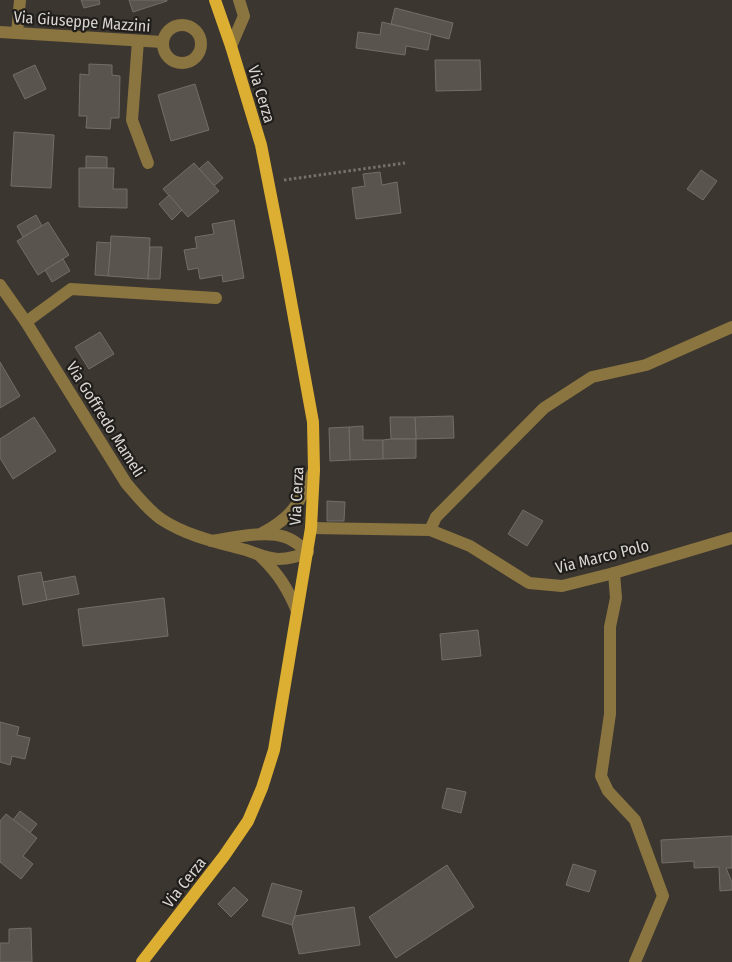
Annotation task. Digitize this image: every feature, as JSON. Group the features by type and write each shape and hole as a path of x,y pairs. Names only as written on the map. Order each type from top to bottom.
{"main road":[{"name":"Via Cerza","path":"142,962 224,856 248,821 262,788 274,750 311,528 314,470 313,422 261,145 231,46 214,0"}],"street":[{"path":"17,33 20,0"},
{"path":"231,46 244,16 239,0"},
{"name":"Via Giuseppe Mazzini","path":"0,32 162,42"},
{"path":"138,41 132,120 148,163"},
{"name":"Via Goffredo Mameli","path":"0,284 26,322 126,483 144,505 181,531 260,556"},
{"path":"26,322 72,289 216,298"},
{"path":"430,530 436,517 544,408 592,377 646,365 732,327"},
{"path":"258,535 290,515 300,501 314,470"},
{"name":"Via Marco Polo","path":"311,528 430,530 470,546 529,584 562,586 614,573 732,538"},
{"path":"211,541 276,534 287,537 308,552 297,557 278,559 260,556"},
{"path":"260,556 276,571 292,597 297,611"},
{"path":"614,573 616,598 610,627 610,714 601,776 608,791 635,820 663,896 635,962"}],"path":[{"path":"268,182 405,163"}],"building":[{"path":"81,0 99,0 100,4 84,8"},
{"path":"129,0 167,0 167,1 133,12"},
{"path":"395,8 453,23 449,39 391,24"},
{"path":"382,22 431,34 428,50 406,46 405,55 356,48 358,32 380,35"},
{"path":"435,60 480,60 481,90 436,91"},
{"path":"89,64 112,65 112,75 120,76 119,118 111,118 110,129 86,128 87,116 79,116 80,74 89,75"},
{"path":"35,65 46,89 25,99 13,75"},
{"path":"195,84 209,130 171,141 158,95"},
{"path":"14,132 54,135 51,188 11,186"},
{"path":"86,156 107,157 107,168 86,168"},
{"path":"208,161 223,178 214,186 199,169"},
{"path":"194,163 219,191 188,217 163,189"},
{"path":"79,168 114,168 113,189 127,189 127,208 79,207"},
{"path":"701,170 717,181 703,200 687,189"},
{"path":"380,172 382,185 397,182 401,213 356,219 352,188 365,186 363,174"},
{"path":"169,195 182,210 172,220 159,204"},
{"path":"36,215 42,226 23,237 17,226"},
{"path":"234,220 244,278 223,282 222,275 200,279 198,268 188,270 184,250 197,248 195,237 214,234 212,224"},
{"path":"48,222 69,255 38,275 17,241"},
{"path":"111,236 150,238 148,279 108,276"},
{"path":"97,242 111,243 108,276 95,275"},
{"path":"150,247 162,247 160,279 148,279"},
{"path":"63,259 70,271 52,282 45,270"},
{"path":"100,332 114,354 89,369 75,347"},
{"path":"0,362 20,396 0,408"},
{"path":"453,416 454,438 416,439 415,417"},
{"path":"34,417 56,451 13,479 0,458 0,439"},
{"path":"390,417 415,417 416,439 391,439"},
{"path":"363,426 363,440 383,440 383,459 350,460 349,427"},
{"path":"349,427 350,460 330,461 329,428"},
{"path":"416,439 416,458 383,459 383,440"},
{"path":"327,501 345,502 344,521 327,521"},
{"path":"523,510 543,521 527,546 508,534"},
{"path":"41,572 47,600 23,605 18,576"},
{"path":"75,576 79,594 47,600 43,582"},
{"path":"164,598 168,636 83,646 78,609"},
{"path":"478,630 481,656 442,660 440,634"},
{"path":"0,722 19,727 17,735 30,738 25,759 12,756 10,765 0,762"},
{"path":"447,788 466,792 461,813 442,808"},
{"path":"20,811 37,824 30,833 13,820"},
{"path":"6,814 37,838 23,856 33,864 21,879 0,862 0,821"},
{"path":"732,836 732,868 726,868 732,882 732,890 720,891 719,867 694,868 694,861 662,863 661,840"},
{"path":"573,864 596,871 589,892 566,885"},
{"path":"447,865 474,907 396,958 369,917"},
{"path":"272,883 302,891 292,925 262,916"},
{"path":"234,887 248,900 231,917 218,904"},
{"path":"354,907 360,945 299,954 292,925 295,916"},
{"path":"31,928 32,962 0,962 0,943 9,943 9,929"}]}
